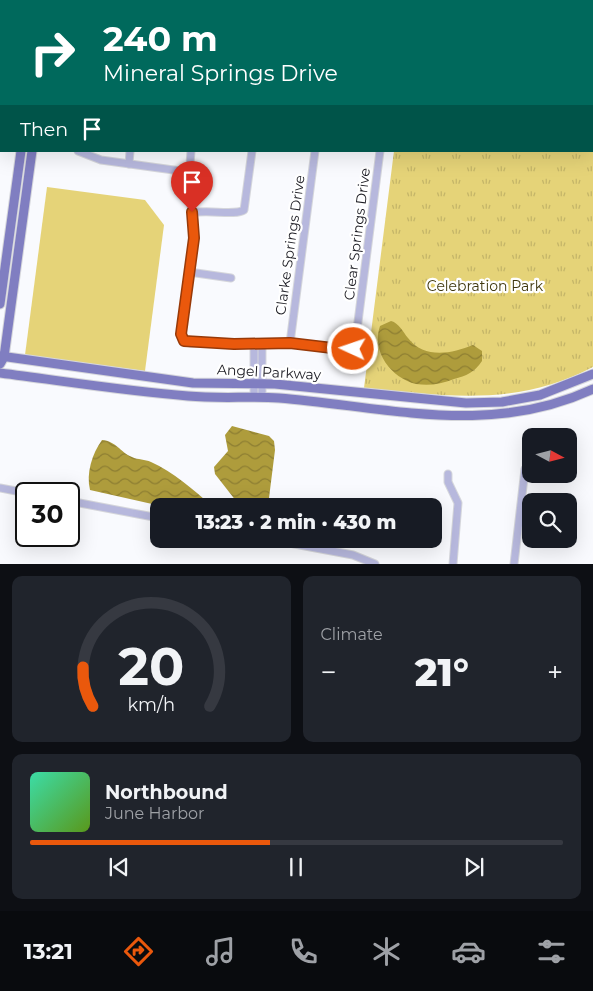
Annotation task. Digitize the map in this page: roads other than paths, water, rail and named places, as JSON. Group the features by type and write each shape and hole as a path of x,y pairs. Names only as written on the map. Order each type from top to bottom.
{"main road":[{"path":"0,304 21,152"},
{"path":"1,359 32,152"},
{"path":"8,247 12,252 12,294"},
{"name":"Angel Parkway","path":"1,359 193,383 258,384 476,403 502,402 540,394 593,374"},
{"name":"Angel Parkway","path":"0,373 189,396 258,397 472,417 516,414 547,407 593,389"}],"street":[{"path":"80,152 94,158 188,172"},
{"path":"129,164 130,152"},
{"path":"191,152 188,192 194,229 181,334 182,339 190,343 290,343"},
{"path":"192,212 203,210 236,213 244,210 252,152"},
{"name":"Clarke Springs Drive","path":"290,343 315,152"},
{"name":"Clear Springs Drive","path":"290,343 353,349 380,152"},
{"path":"189,272 231,278"},
{"path":"258,344 258,397"},
{"path":"448,474 448,482 458,503 453,564"},
{"path":"514,564 523,483"},
{"path":"0,488 15,491"},
{"path":"80,503 150,516"},
{"path":"316,548 354,555 375,564"}],"water":[{"path":"391,321 399,326 414,345 422,349 438,353 456,351 473,345 482,351 482,361 470,373 445,382 426,385 407,381 391,370 385,362 378,345 380,326"},
{"path":"232,426 269,436 274,441 275,450 269,498 234,498 215,474 214,467 228,451 225,435"},
{"path":"102,440 111,442 132,457 149,461 159,466 203,498 150,498 150,504 90,490 89,477 95,451"}],"park label":[{"name":"Celebration Park","path":"485,286"}]}
